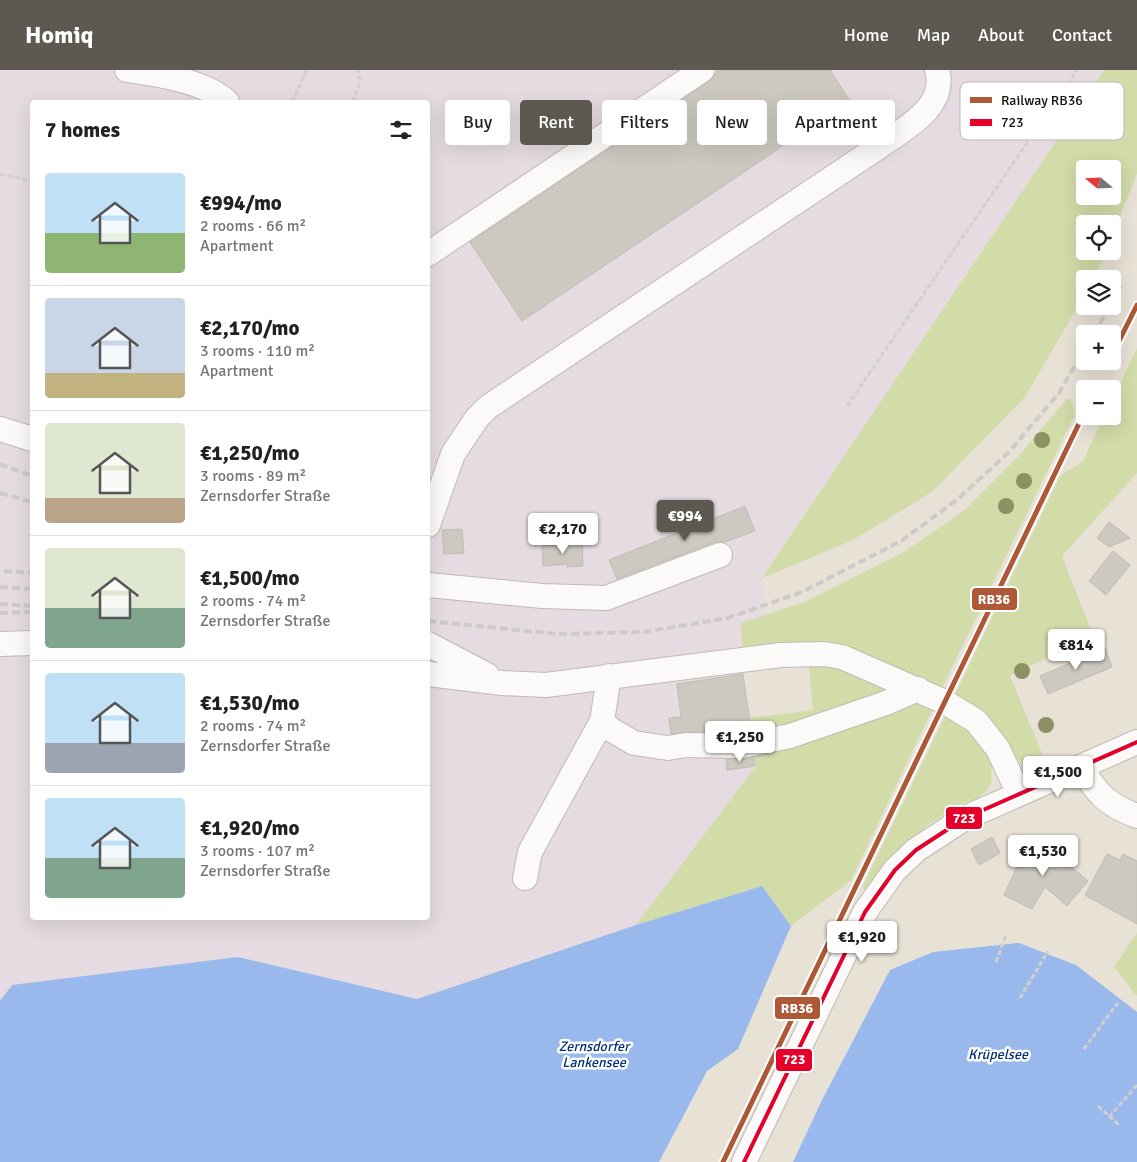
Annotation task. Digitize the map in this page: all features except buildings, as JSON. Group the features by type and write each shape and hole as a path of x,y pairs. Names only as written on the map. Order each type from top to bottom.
{"street":[{"path":"127,70 151,73 203,88 224,100"},
{"path":"430,253 702,70"},
{"path":"430,518 453,454 477,418 488,407 877,148 923,114 935,102 939,77 937,70"},
{"path":"0,429 30,438"},
{"path":"430,584 542,596 606,598 720,555"},
{"path":"0,644 30,643"},
{"path":"430,645 502,683"},
{"path":"430,674 502,683 546,685 781,655 824,654 842,657 918,689 964,712 976,721 998,748 1019,794"},
{"path":"525,878 530,852 602,721 609,676"},
{"path":"602,721 610,729 634,743 668,748 686,745 742,746 790,736 886,703 918,689"},
{"path":"744,1162 865,912 895,870 916,850 965,818 1137,742"},
{"path":"1081,767 1091,784 1106,802 1137,816"}],"path":[{"path":"293,100 307,70"},
{"path":"354,100 360,82 358,70"},
{"path":"1069,82 1077,70"},
{"path":"847,406 1029,140"},
{"path":"0,174 30,181"},
{"path":"996,962 1006,935"},
{"path":"1020,998 1048,951"},
{"path":"1084,1049 1119,1001"},
{"path":"1109,1117 1137,1085"},
{"path":"1098,1106 1120,1126"}],"shaded area":[{"path":"0,70 1104,70 1096,82 960,82 960,140 1057,140 762,578 764,615 741,623 742,660 756,767 636,925 417,999 238,957 0,1001"}],"green space":[{"path":"1104,70 1137,70 1137,173 1121,215 1076,215 1076,260 1102,260 1098,270 1076,270 1076,309 1025,397 932,492 851,541 762,578 1057,140 1124,140 1124,82 1096,82"},
{"path":"1137,348 1137,473 1062,556 1093,635 1010,676 1044,758 1027,765 1015,757 993,723 984,713 973,704 955,695 1060,476 1083,461 1100,425 1121,425 1121,382"},
{"path":"1067,399 1071,399 1075,414 942,688 860,651 846,648 816,644 742,647 741,623 805,602 906,551 966,509 1015,460"},
{"path":"809,665 840,668 933,708 851,880 791,926 762,886 636,925 756,766 750,718 813,710"},
{"path":"946,714 977,734 992,762 991,783 987,790 978,798 961,804 915,835 892,857 867,890 862,888"},
{"path":"1137,933 1137,996 1114,967"}],"water":[{"name":"Zernsdorfer Lankensee","path":"762,886 791,926 738,1049 707,1071 659,1162 0,1162 0,1001 12,985 238,957 417,999 636,925"},
{"name":"Krüpelsee","path":"1019,943 1076,965 1137,1012 1137,1162 793,1162 822,1100 890,970 933,952"}],"railway":[{"path":"1099,325 1105,315"},
{"path":"430,621 557,634 644,632 728,618 802,592 901,541 958,499 1009,452 1059,393 1076,364"},
{"path":"0,464 30,475"},
{"path":"0,493 30,501"},
{"path":"4,571 30,573"},
{"path":"0,587 30,589"},
{"path":"0,604 30,606"},
{"path":"0,613 30,612"}],"rail line":[{"name":"RB36","path":"1121,337 1137,305"},
{"name":"RB36","path":"723,1162 1078,425"}],"transit line":[{"name":"723","path":"744,1162 865,912 895,870 916,850 965,818 1137,742"}]}
